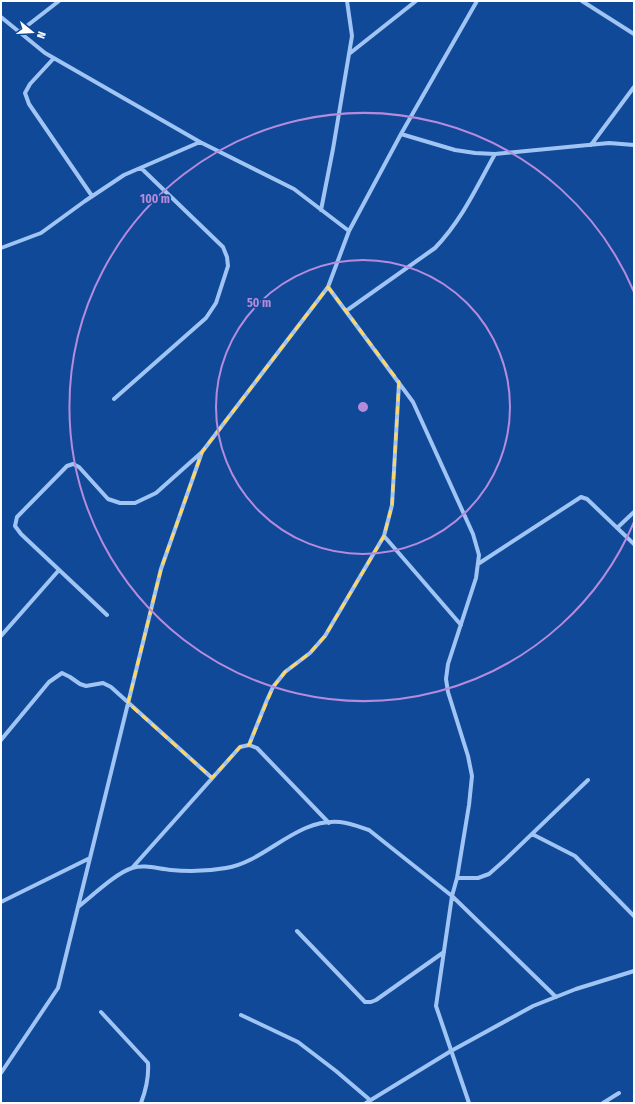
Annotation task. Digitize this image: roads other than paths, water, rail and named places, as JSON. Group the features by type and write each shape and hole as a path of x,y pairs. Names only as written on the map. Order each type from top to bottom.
{"street":[{"path":"19,32 59,1"},
{"path":"321,210 352,36 347,1"},
{"path":"349,54 416,1"},
{"path":"107,615 21,534 15,526 17,517 67,466 73,464 79,467 108,499 120,503 135,503 156,493 202,452 328,286 349,231 401,134 477,1"},
{"path":"582,1 634,34"},
{"path":"1,17 45,53 200,142 294,189 349,231"},
{"path":"54,58 30,84 25,93 29,104 92,196"},
{"path":"591,145 634,87"},
{"path":"401,134 454,150 495,154 609,143 634,145"},
{"path":"1,248 41,233 92,196 124,176 200,142"},
{"path":"346,311 435,248 443,240 461,217 495,154"},
{"path":"114,399 206,318 216,303 228,266 227,257 223,247 141,168"},
{"path":"328,286 413,402 473,534 479,555 476,578 448,664 446,678 448,692 468,756 472,776 469,805 457,878 452,896 436,1006 469,1103"},
{"path":"249,745 273,688 285,672 310,653 325,636 384,536 392,505 399,382"},
{"path":"1,1073 58,988 161,570 202,452"},
{"path":"478,564 581,497 587,499 634,544"},
{"path":"617,528 634,512"},
{"path":"384,536 461,624"},
{"path":"1,636 59,570"},
{"path":"1,740 49,682 62,674 86,686 103,683 111,687 128,704 212,778"},
{"path":"132,868 240,747 249,745 257,748 329,823"},
{"path":"457,878 478,878 488,874 588,780"},
{"path":"78,907 118,875 132,868 146,866 186,871 225,869 253,860 294,833 318,824 339,822 353,824 369,830 452,896 556,997"},
{"path":"532,834 575,856 634,916"},
{"path":"1,902 90,858"},
{"path":"297,931 365,1002 376,1000 444,952"},
{"path":"241,1015 298,1042 336,1071 368,1102 451,1051 533,1006 634,971"},
{"path":"101,1012 148,1063 149,1071 147,1085 141,1103"},
{"path":"602,1103 619,1094"}]}
